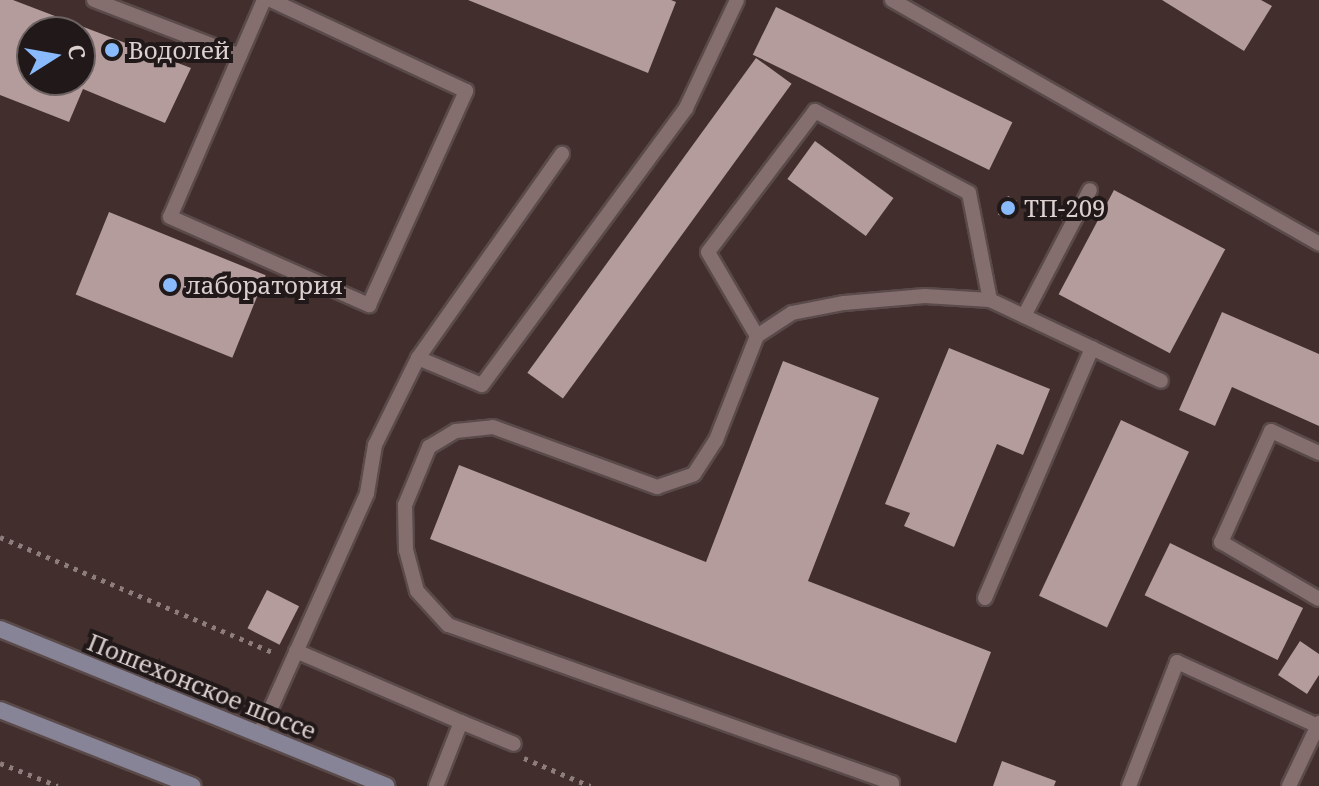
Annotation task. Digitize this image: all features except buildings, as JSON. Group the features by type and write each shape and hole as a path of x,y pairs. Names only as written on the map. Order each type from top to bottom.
{"main road":[{"name":"Пошехонское шоссе","path":"0,629 386,786"},
{"path":"0,710 193,786"}],"lane":[{"path":"94,0 240,56"},
{"path":"264,0 170,217 369,305 466,91 271,0"},
{"path":"418,358 482,385 686,108 737,0"},
{"path":"892,0 1319,244"},
{"path":"757,336 708,252 815,111 969,193 990,300"},
{"path":"259,735 367,493 375,445 418,358 562,154"},
{"path":"1024,316 1090,190"},
{"path":"892,786 892,783 448,625 417,591 406,550 405,505 429,447 456,431 493,427 657,487 694,474 702,463 716,440 757,336 792,313 844,303 925,296 990,300 1161,381"},
{"path":"985,598 1092,348"},
{"path":"1319,453 1271,431 1221,542 1319,599"},
{"path":"296,651 514,744"},
{"path":"1129,786 1177,662 1318,725 1289,786"},
{"path":"436,786 461,722"}],"path":[{"path":"0,763 58,786"}],"place":[{"name":"Водолей","path":"112,50"},
{"name":"ТП-209","path":"1008,208"},
{"name":"лаборатория","path":"170,285"}]}
